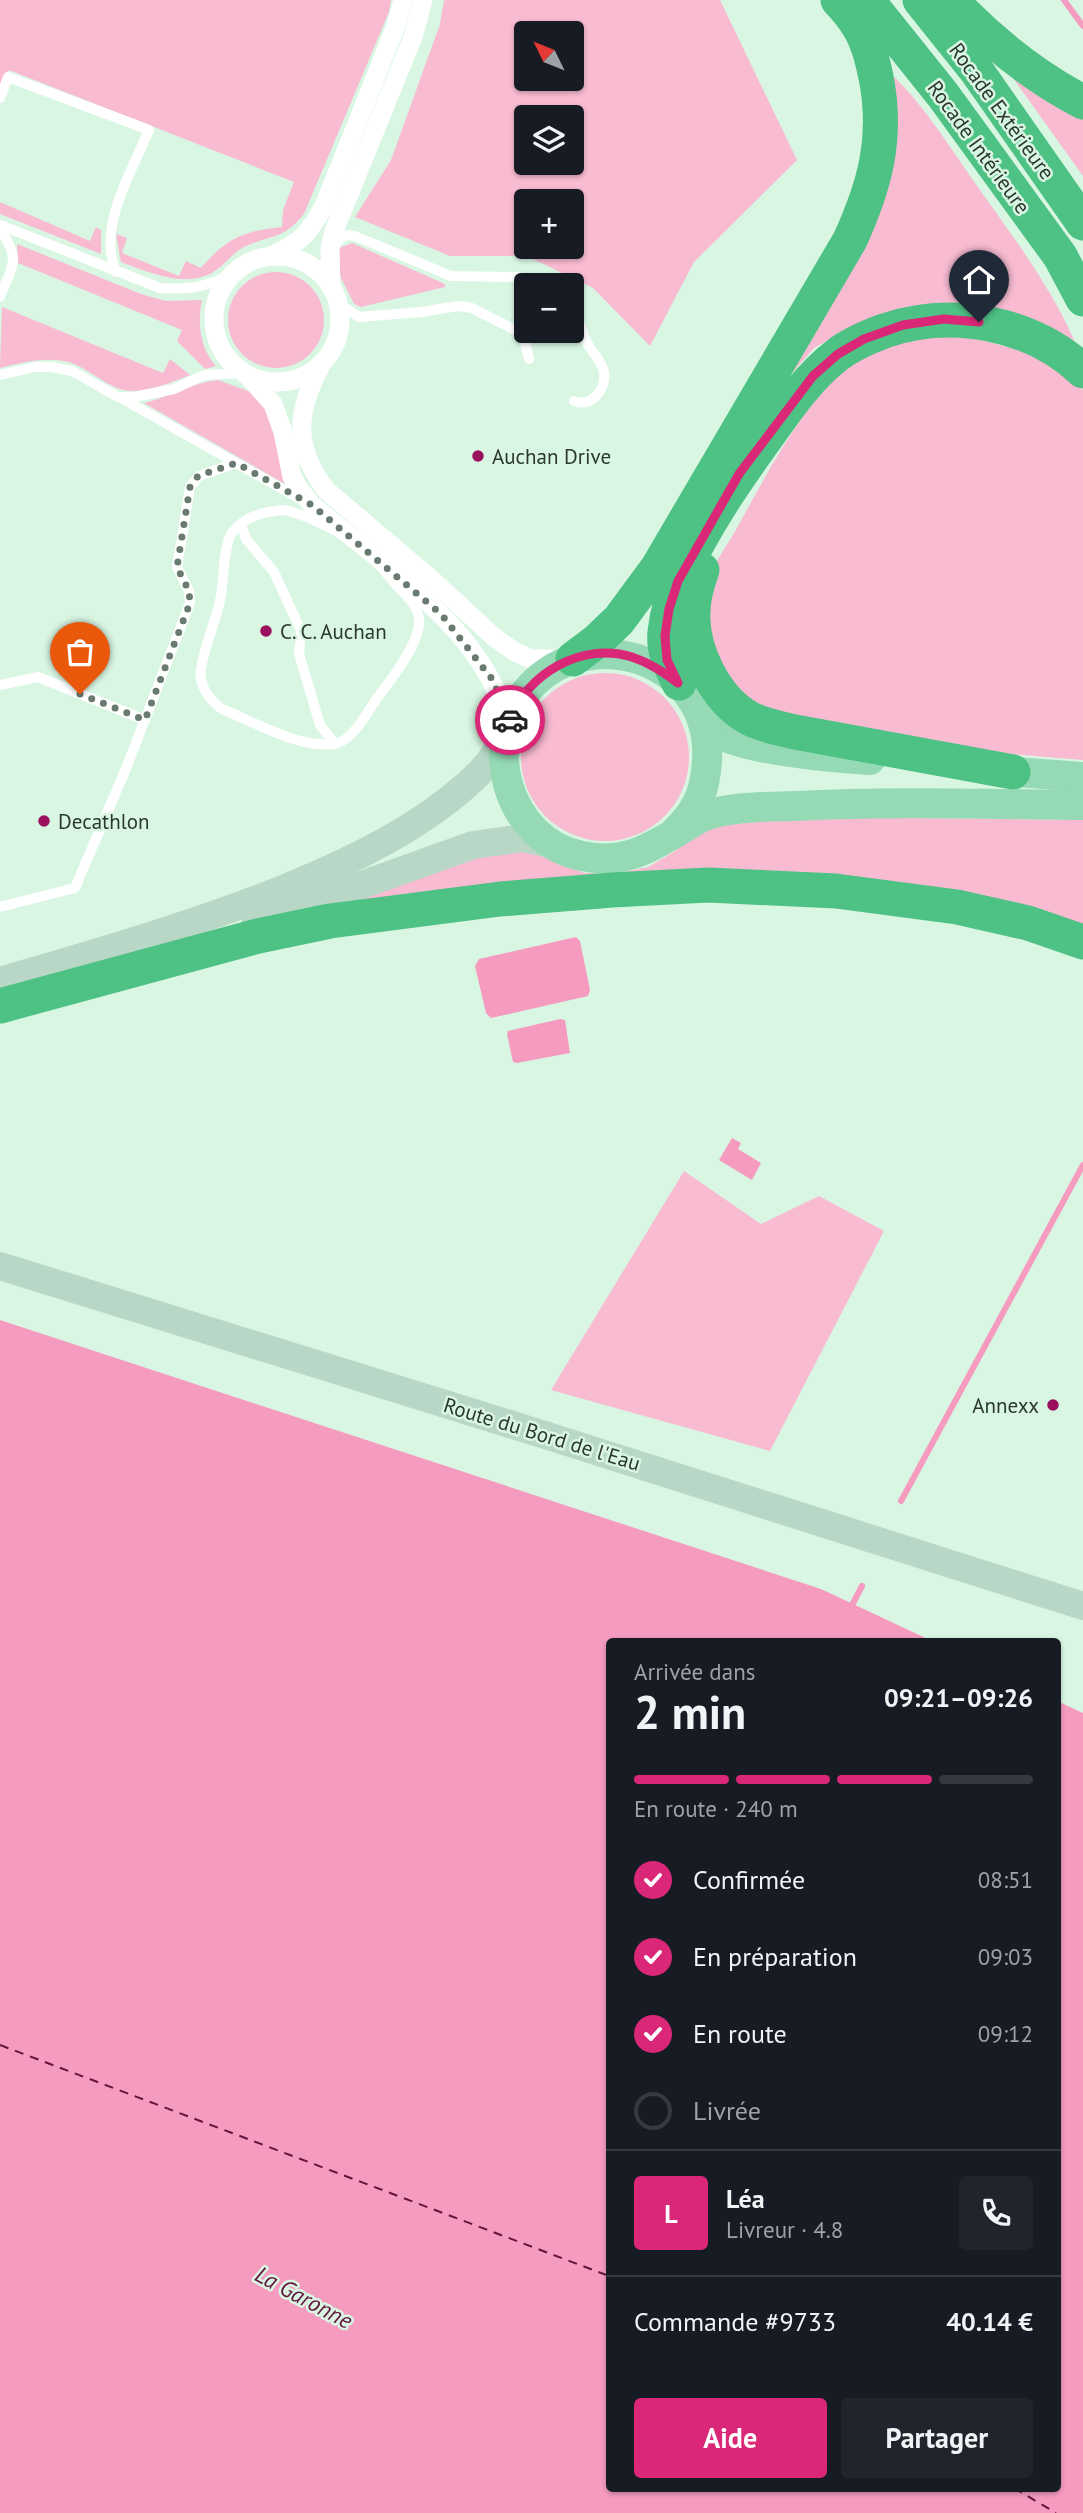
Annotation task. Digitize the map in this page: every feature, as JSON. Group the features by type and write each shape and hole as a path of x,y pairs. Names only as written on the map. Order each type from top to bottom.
{"highway":[{"path":"572,659 597,641 619,620 658,567 850,240 867,202 879,156 880,100 867,44 856,21 838,0"},
{"name":"Rocade Intérieure","path":"867,0 943,95 1060,256 1083,299"},
{"name":"Rocade Extérieure","path":"920,0 976,70 1083,223"},
{"path":"951,0 1002,50 1083,102"},
{"path":"678,683 667,660 665,636 669,609 678,581 739,474 813,376 838,354 864,339 903,325 944,319 979,322 1016,330 1042,342 1083,371"},
{"path":"787,409 707,555 695,589 693,614 696,636 712,680 737,709 747,717 766,725 1013,772"},
{"path":"0,1005 258,936 330,921 499,899 611,890 708,885 836,891 957,907 1028,923 1083,942"}],"main road":[{"path":"0,981 175,929 238,907 343,864 387,842 428,816 489,764 513,710 528,688 549,671 572,659 601,653 629,656 656,666 678,683 720,734 738,741 843,758 1083,777"},
{"path":"673,835 694,810 706,779 708,745 700,713"},
{"path":"505,733 503,767 511,797 527,823 551,844"},
{"path":"0,1005 251,925 473,845 523,838 551,844 581,856 613,859 645,852 705,816 730,811 834,804 1083,805"},
{"name":"Route du Bord de l'Eau","path":"0,1266 1083,1606"}],"street":[{"path":"403,0 395,28 324,206 311,229 295,245 250,262 232,274 221,289 215,307 214,326 219,345 228,360 273,404 283,432 292,477 299,489 312,505 425,599 464,641 492,679 503,704 505,733"},
{"path":"331,286 330,248 341,212 413,37 424,0"},
{"path":"270,256 288,257 304,262 319,272 331,286 338,304 340,326 334,347 308,390 301,427 306,453 326,490 504,645 531,659 572,659"},
{"path":"245,374 262,381 283,382 303,377 321,365"}],"lane":[{"path":"0,98 8,77 149,130 110,224 108,248 116,272"},
{"path":"0,227 160,288 183,290 208,286 232,274"},
{"path":"0,227 13,250 15,260 0,297"},
{"path":"330,248 337,240 355,236 452,276 514,277"},
{"path":"338,304 359,317 458,306 472,308 523,334 529,359"},
{"path":"575,401 589,403 596,397 603,383 604,372 584,334"},
{"path":"0,375 35,367 72,371 312,505"},
{"path":"118,397 149,395 174,389 204,375 245,374"},
{"path":"0,907 75,888 127,766 190,603 189,591 177,567 187,501 194,481 206,472 236,463"},
{"path":"285,510 314,520 364,549 408,598 417,612 417,633 409,651 359,725 344,741 335,744 313,744 296,739 222,709 212,702 205,691 201,679 202,667 220,605 226,548 229,536 241,524 258,514 285,510"},
{"path":"241,524 246,539 274,572 301,631 299,654 320,725 335,744"},
{"path":"0,685 37,677 145,720"}],"shaded area":[{"path":"0,0 391,0 389,12 304,214 289,229 244,247 208,275 183,279 157,275 121,262 116,234 127,238 122,253 179,276 186,261 201,268 219,250 237,238 282,227 283,210 294,182 9,70 0,90"},
{"path":"444,0 720,0 797,160 694,262 650,346 593,288 584,284 584,273 562,273 533,259 584,259 584,189 514,189 514,256 450,256 355,217 391,160 440,24"},
{"path":"1003,64 1083,112 1083,176"},
{"path":"886,69 934,123 1018,244 1058,307 1079,352 1045,330 848,329 814,348 786,380 819,319"},
{"path":"0,202 90,241 96,227 101,230 101,254 0,214"},
{"path":"352,243 445,284 445,287 361,307 354,304 335,266 339,248"},
{"path":"17,244 141,294 166,301 202,300 201,335 206,352 216,366 205,369 177,341 182,330 18,263"},
{"path":"276,272 294,276 310,286 320,302 324,320 320,338 310,354 294,364 276,368 258,364 242,354 232,338 228,320 232,302 242,286 258,276"},
{"path":"2,307 163,373 170,359 190,375 154,388 134,391 117,388 65,361 37,360 0,368"},
{"path":"954,333 1038,355 1083,390 1083,760 1010,754 758,716 703,639 707,590 713,569 790,436 822,393 857,361 880,349 916,339"},
{"path":"218,380 251,392 269,413 285,484 144,403"},
{"path":"605,673 637,680 652,687 664,698 675,710 682,725 689,757 682,789 675,804 664,816 652,827 637,834 605,841 573,834 558,827 546,816 535,804 528,789 521,757 528,725 535,710 546,698 558,687 573,680"},
{"path":"840,817 1083,820 1083,932 873,885 330,911 491,850 538,853 585,873 615,874 648,867 675,851 697,831 715,825"},
{"path":"684,1171 761,1224 819,1196 884,1231 770,1451 551,1390"}],"water":[{"path":"576,937 580,941 590,990 588,996 491,1018 486,1013 475,966 479,959"},
{"path":"565,1020 570,1053 513,1062 508,1031"},
{"path":"732,1138 741,1143 738,1149 761,1163 752,1180 719,1160"},
{"name":"La Garonne","path":"0,1320 821,1589 926,1638 606,1638 606,2492 1061,2492 1061,1703 1083,1713 1083,2513 0,2513"}],"waterway":[{"path":"1064,0 1083,26"},
{"path":"901,1501 1083,1165"},
{"path":"850,1609 862,1586"}],"ferry route":[{"path":"0,2045 606,2275"},
{"path":"1021,2492 1056,2513"}],"way so far":[{"path":"80,694 145,720 190,603 189,591 177,567 190,487 198,476 236,463 312,505 441,614 492,679 503,704 506,731 510,720"}],"place":[{"name":"Auchan Drive","path":"478,456"},
{"name":"C. C. Auchan","path":"266,631"},
{"name":"Decathlon","path":"44,821"},
{"name":"Annexx","path":"1053,1405"}],"route":[{"path":"510,720 513,710 528,688 549,671 572,659 601,653 629,656 656,666 678,683 667,660 665,636 669,609 678,581 739,474 813,376 838,354 864,339 903,325 944,319 979,322"}]}
